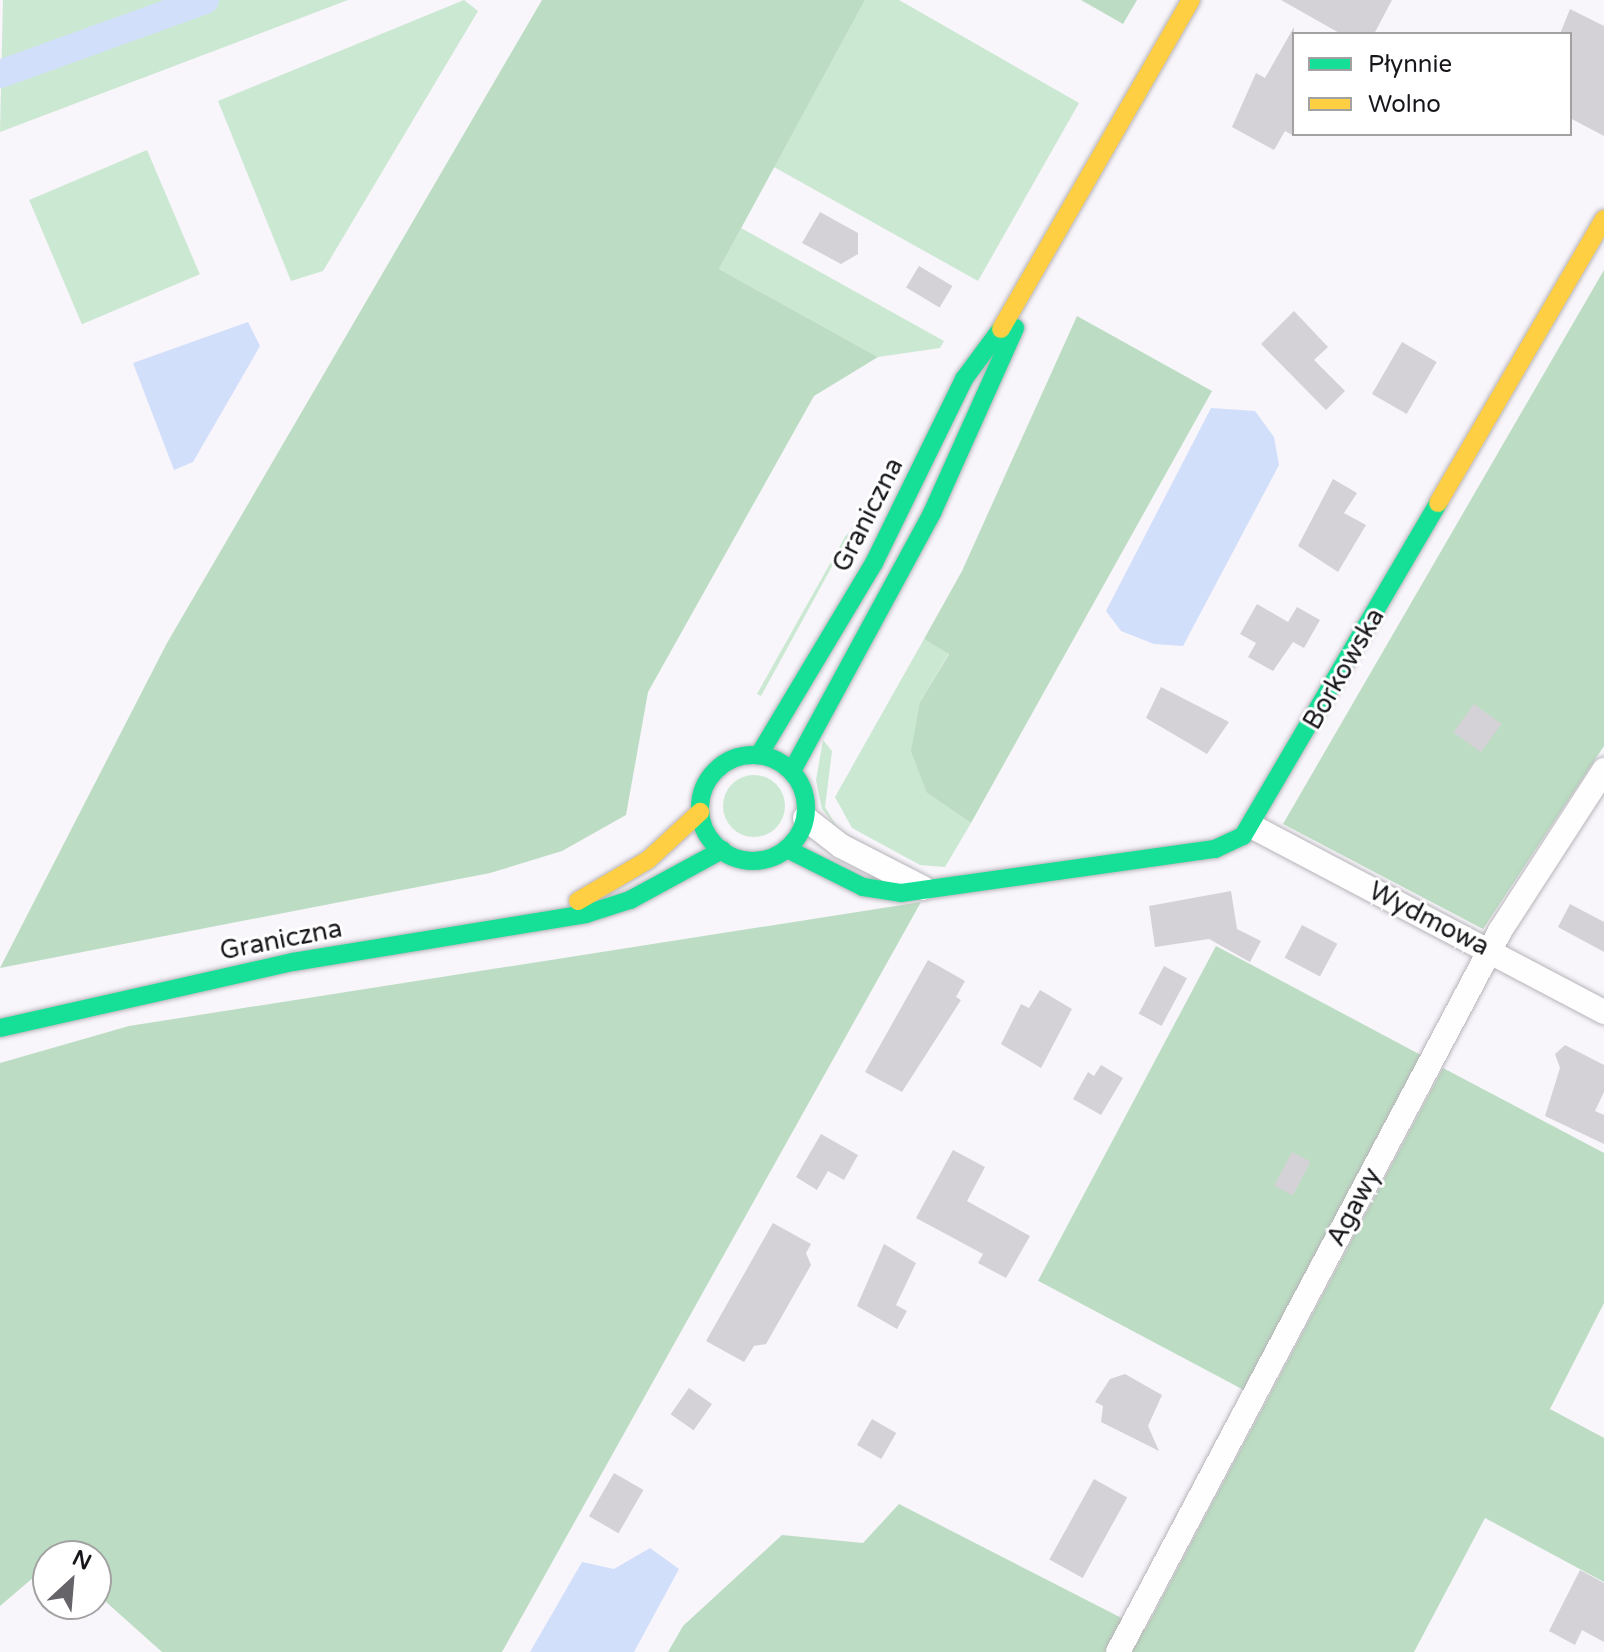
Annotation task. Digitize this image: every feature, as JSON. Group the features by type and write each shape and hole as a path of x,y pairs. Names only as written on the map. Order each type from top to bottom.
{"street":[{"name":"Graniczna","path":"792,771 936,505 1022,300 1191,0"},
{"name":"Borkowska","path":"787,849 877,891 925,888 1215,849 1253,827 1604,219"},
{"name":"Graniczna","path":"759,755 874,563 964,379 1022,300"},
{"path":"759,755 792,771 804,793 805,818 787,849 755,861 722,850 700,812 705,784 717,769 732,759 759,755"},
{"name":"Agawy","path":"1118,1652 1491,951 1604,770"},
{"name":"Graniczna","path":"533,920 635,870 700,812"},
{"name":"Borkowska","path":"805,818 885,872 925,888"},
{"name":"Wydmowa","path":"1253,827 1604,1012"},
{"name":"Graniczna","path":"0,1028 293,962 616,906 722,850"}],"green space":[{"path":"3,0 348,0 0,132"},
{"path":"464,0 478,11 323,271 291,281 218,101"},
{"path":"542,0 865,0 719,269 878,357 814,396 648,692 626,815 562,851 490,873 0,968 167,643"},
{"path":"865,0 899,0 1079,103 978,281 774,167"},
{"path":"1081,0 1137,0 1123,24"},
{"path":"147,150 200,274 82,324 29,200"},
{"path":"741,228 944,341 940,348 878,357 719,269"},
{"path":"1604,270 1604,746 1483,929 1283,824"},
{"path":"1077,316 1212,391 971,823 927,793 911,751 920,702 949,654 924,639 962,571"},
{"path":"854,526 761,696 757,694 845,537"},
{"path":"924,639 949,653 920,702 927,793 971,823 945,867 920,865 852,828 835,797"},
{"path":"823,740 832,751 825,807 838,829 822,809 816,780"},
{"path":"754,775 766,777 776,784 783,794 783,818 776,828 766,835 754,837 742,835 732,828 725,818 723,806 725,794 732,784 742,777"},
{"path":"921,902 502,1652 162,1652 112,1607 112,1540 32,1540 32,1579 0,1606 0,1063 129,1026"},
{"path":"1216,946 1422,1055 1244,1390 1038,1281"},
{"path":"1443,1068 1604,1153 1604,1303 1550,1409 1604,1438 1604,1582 1485,1518 1414,1652 668,1652 683,1626 782,1535 863,1543 899,1504 1145,1630"}],"water":[{"path":"248,322 260,346 193,462 174,470 133,363"},
{"path":"1211,408 1255,411 1274,437 1279,465 1183,646 1154,644 1121,631 1106,611"},
{"path":"650,1548 679,1569 634,1652 530,1652 582,1562 614,1569"}],"building":[{"path":"1281,0 1392,0 1375,32 1337,32"},
{"path":"1570,9 1604,26 1604,136 1572,119 1572,32 1561,32"},
{"path":"1294,27 1292,135 1285,131 1274,150 1232,127 1256,73 1265,78"},
{"path":"820,212 858,233 858,254 841,264 802,243"},
{"path":"919,266 952,286 940,308 906,287"},
{"path":"1294,311 1328,347 1314,360 1345,391 1326,410 1261,344"},
{"path":"1402,342 1437,362 1407,414 1372,394"},
{"path":"1333,479 1357,493 1344,513 1366,525 1338,572 1298,546"},
{"path":"1257,604 1288,622 1297,607 1320,620 1304,648 1293,642 1273,671 1248,657 1256,643 1240,634"},
{"path":"1161,687 1229,722 1207,754 1146,718"},
{"path":"1474,704 1502,724 1481,752 1453,732"},
{"path":"1231,891 1237,929 1261,941 1250,962 1209,939 1155,947 1149,906"},
{"path":"1570,904 1604,922 1604,952 1558,927"},
{"path":"1302,925 1337,944 1320,976 1285,958"},
{"path":"928,960 965,981 956,997 961,1000 902,1092 865,1072"},
{"path":"1164,966 1187,978 1162,1026 1139,1014"},
{"path":"1040,990 1072,1009 1041,1068 1001,1044 1021,1004 1029,1008"},
{"path":"1565,1045 1604,1065 1604,1092 1595,1111 1604,1115 1604,1144 1545,1116 1560,1068 1555,1054"},
{"path":"1101,1065 1123,1078 1101,1115 1073,1099 1088,1072 1094,1076"},
{"path":"821,1134 858,1155 844,1180 828,1171 817,1190 796,1177"},
{"path":"953,1150 985,1167 967,1201 1030,1236 1006,1278 978,1263 983,1254 916,1218"},
{"path":"1292,1152 1311,1162 1293,1195 1274,1186"},
{"path":"773,1223 811,1244 806,1253 811,1265 766,1344 754,1346 744,1362 706,1341"},
{"path":"884,1244 916,1263 896,1305 907,1311 897,1329 857,1306"},
{"path":"1125,1374 1162,1395 1148,1426 1159,1451 1101,1422 1103,1406 1095,1402 1110,1379"},
{"path":"689,1388 712,1404 694,1430 671,1414"},
{"path":"872,1419 896,1433 881,1459 857,1445"},
{"path":"614,1473 643,1490 618,1533 589,1516"},
{"path":"1094,1479 1127,1497 1083,1578 1049,1559"},
{"path":"1580,1570 1604,1583 1604,1642 1582,1630 1575,1645 1549,1631"}],"waterway":[{"path":"0,74 205,0"}],"traffic: fast":[{"path":"792,771 932,513 1015,328"},
{"path":"759,755 874,563 964,379 1001,329"},
{"path":"787,849 863,887 901,893 1215,849 1243,836 1438,503"},
{"path":"753,755 773,759 791,770 802,788 806,808 802,828 791,846 773,857 753,861 733,857 715,846 704,828 700,808 704,788 715,770 733,759 753,755"},
{"path":"0,1028 293,962 586,914 630,900 722,850"}],"traffic: slow":[{"path":"1001,329 1191,0"},
{"path":"1438,503 1604,219"},
{"path":"578,901 648,860 700,812"}]}
